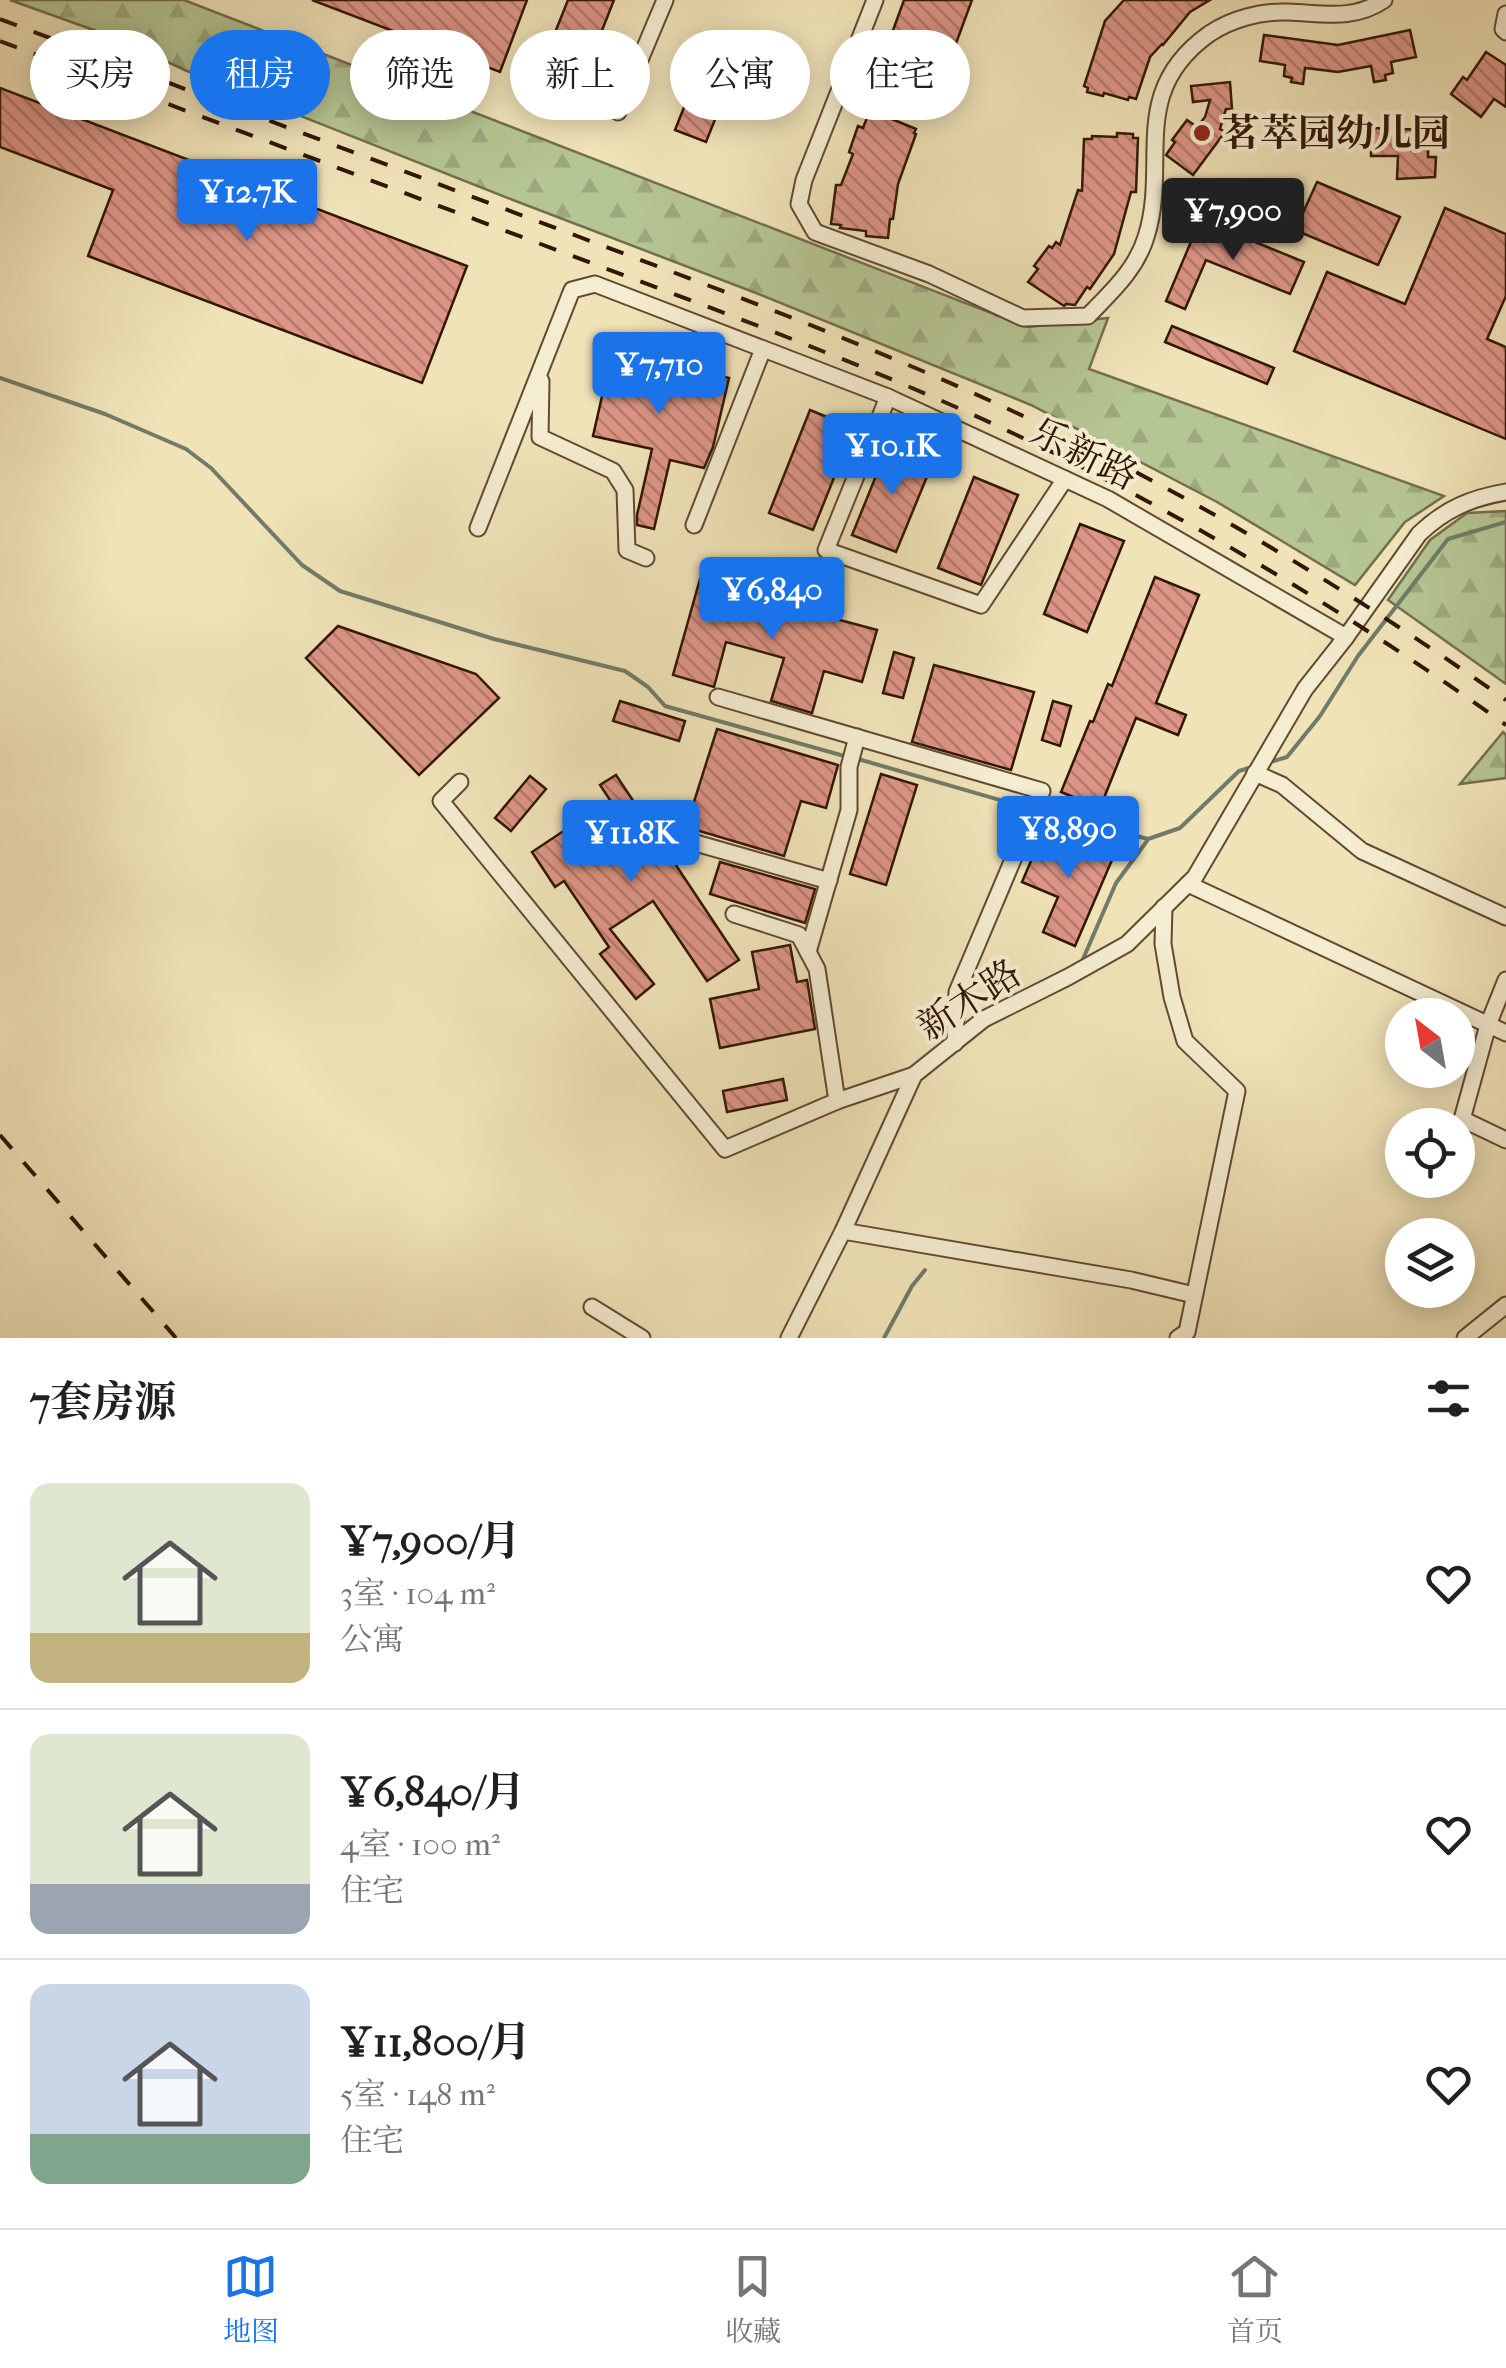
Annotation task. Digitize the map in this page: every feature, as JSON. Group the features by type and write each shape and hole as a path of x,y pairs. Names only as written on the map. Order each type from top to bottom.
{"street":[{"path":"650,36 665,0"},
{"path":"875,0 804,180 799,204 815,232 930,274 1023,318 1088,316 1132,268 1150,224 1155,125 1162,93 1178,64 1199,42 1238,19 1284,12 1342,15 1368,9 1384,0"},
{"path":"1506,14 1506,32"},
{"name":"乐新路","path":"478,528 572,290 596,284 888,398 1108,499 1346,638"},
{"path":"694,526 763,349"},
{"path":"542,367 540,437 613,471 625,490 627,550 646,558"},
{"path":"888,398 826,550 981,604 1065,479"},
{"path":"1346,638 1408,546 1430,522 1472,499 1506,492"},
{"name":"新木路","path":"788,1338 914,1075 984,1019 1127,944 1188,884 1305,690 1346,638"},
{"path":"718,697 1042,790 957,992 955,1043"},
{"path":"808,952 850,810 849,767 857,737"},
{"path":"1255,774 1282,785 1362,850 1506,917"},
{"path":"460,782 441,801 725,1148 837,1101 914,1075"},
{"path":"678,838 829,881"},
{"path":"1188,884 1506,1033"},
{"path":"1164,907 1163,944 1184,1041 1237,1090 1186,1332 1178,1338"},
{"path":"734,914 799,935 817,970 837,1101"},
{"path":"1465,1108 1488,1025 1506,980"},
{"path":"1475,1131 1506,1140"},
{"path":"842,1231 1131,1280 1194,1295"},
{"path":"1465,1338 1506,1305"},
{"path":"592,1307 642,1338"}],"green space":[{"path":"10,0 184,0 261,30 190,30 190,72 170,63 170,30 94,30"},
{"path":"330,57 350,64 350,120 490,119 1027,327 1108,318 1089,369 1444,496 1405,522 1355,585 1217,502 1031,405 311,120 330,120"},
{"path":"1506,511 1506,684 1388,600 1430,540 1467,513"},
{"path":"1503,732 1506,778 1460,784"}],"building":[{"path":"312,0 527,0 516,30 510,30 510,45 500,72 490,68 490,30 390,30"},
{"path":"568,0 614,0 602,30 556,30"},
{"path":"904,0 972,0 961,30 893,30"},
{"path":"1124,0 1210,0 1190,12 1150,57 1136,99 1128,100 1087,92 1084,86 1105,21"},
{"path":"1410,30 1416,57 1391,62 1393,73 1385,75 1386,80 1374,82 1371,66 1338,72 1305,68 1303,84 1284,76 1285,65 1260,61 1264,35 1338,45"},
{"path":"1486,52 1506,65 1506,107 1494,99 1481,117 1451,94 1463,77 1467,80"},
{"path":"1230,82 1232,109 1226,109 1220,129 1225,132 1193,175 1166,155 1187,120 1197,127 1205,117 1210,100 1193,102 1191,86"},
{"path":"0,88 30,99 30,120 84,120 467,266 422,383 88,256 113,190 0,147"},
{"path":"679,120 715,120 706,142 675,130"},
{"path":"866,120 894,120 916,129 898,184 888,238 866,236 866,231 831,224 836,185 841,185 853,154 849,152 858,126 863,128"},
{"path":"1371,128 1429,130 1428,157 1436,157 1435,177 1397,179 1398,156 1371,156"},
{"path":"1117,133 1138,138 1136,192 1131,192 1114,254 1075,305 1064,306 1028,282 1049,246 1052,248 1056,242 1060,245 1078,190 1082,191 1084,139 1117,137"},
{"path":"1317,182 1400,217 1378,265 1295,230"},
{"path":"1445,208 1506,234 1506,296 1487,339 1506,347 1506,439 1294,351 1327,272 1405,304"},
{"path":"1198,225 1229,238 1231,232 1304,262 1290,294 1206,260 1185,309 1166,301"},
{"path":"1172,326 1274,368 1267,384 1165,342"},
{"path":"615,339 661,350 654,378 689,386 693,370 729,378 713,447 704,468 670,460 654,529 637,525 652,449 593,436"},
{"path":"810,410 854,428 813,530 769,513"},
{"path":"889,444 933,462 896,552 852,535"},
{"path":"974,477 1018,495 981,585 938,568"},
{"path":"1080,524 1124,541 1087,632 1044,614"},
{"path":"1155,577 1199,595 1156,703 1186,715 1178,735 1136,718 1100,808 1061,792 1090,721 1093,722 1108,684 1112,686"},
{"path":"700,579 877,630 862,682 824,671 812,713 771,701 784,658 726,642 714,687 673,675"},
{"path":"338,626 476,674 499,698 419,775 306,658"},
{"path":"894,652 914,658 903,698 883,693"},
{"path":"934,665 1034,692 1011,770 912,742"},
{"path":"620,701 685,721 679,741 613,721"},
{"path":"1053,701 1071,706 1060,746 1042,740"},
{"path":"717,729 838,765 826,808 801,801 784,856 686,827"},
{"path":"881,774 917,785 886,885 850,874"},
{"path":"616,775 739,960 707,981 653,901 610,929 654,984 636,999 600,954 609,947 564,881 555,887 532,852 610,800 600,785"},
{"path":"530,776 546,789 511,831 495,818"},
{"path":"1045,828 1115,853 1075,946 1043,932 1058,897 1022,882"},
{"path":"720,862 815,889 805,923 710,894"},
{"path":"790,945 797,982 807,980 815,1029 720,1048 710,999 759,989 752,952"},
{"path":"783,1079 787,1100 727,1112 723,1091"}],"waterway":[{"path":"0,378 105,414 186,449 211,468 302,565 340,591 494,639 625,671 648,687 665,706 848,757"},
{"path":"1270,762 1287,757 1320,716 1358,656 1448,539 1506,522"},
{"path":"858,759 1031,809"},
{"path":"1040,811 1148,839 1180,828 1239,771 1252,767"},
{"path":"1083,959 1116,883 1147,841"},
{"path":"884,1338 925,1270"}],"railway":[{"path":"0,19 765,307 1011,410 1239,529 1401,628 1506,700"},
{"path":"0,41 843,359 1004,429 1134,494 1262,566 1386,643 1506,725"},
{"path":"0,1135 176,1338"}],"place":[{"name":"茗萃园幼儿园","path":"1202,133"}]}
